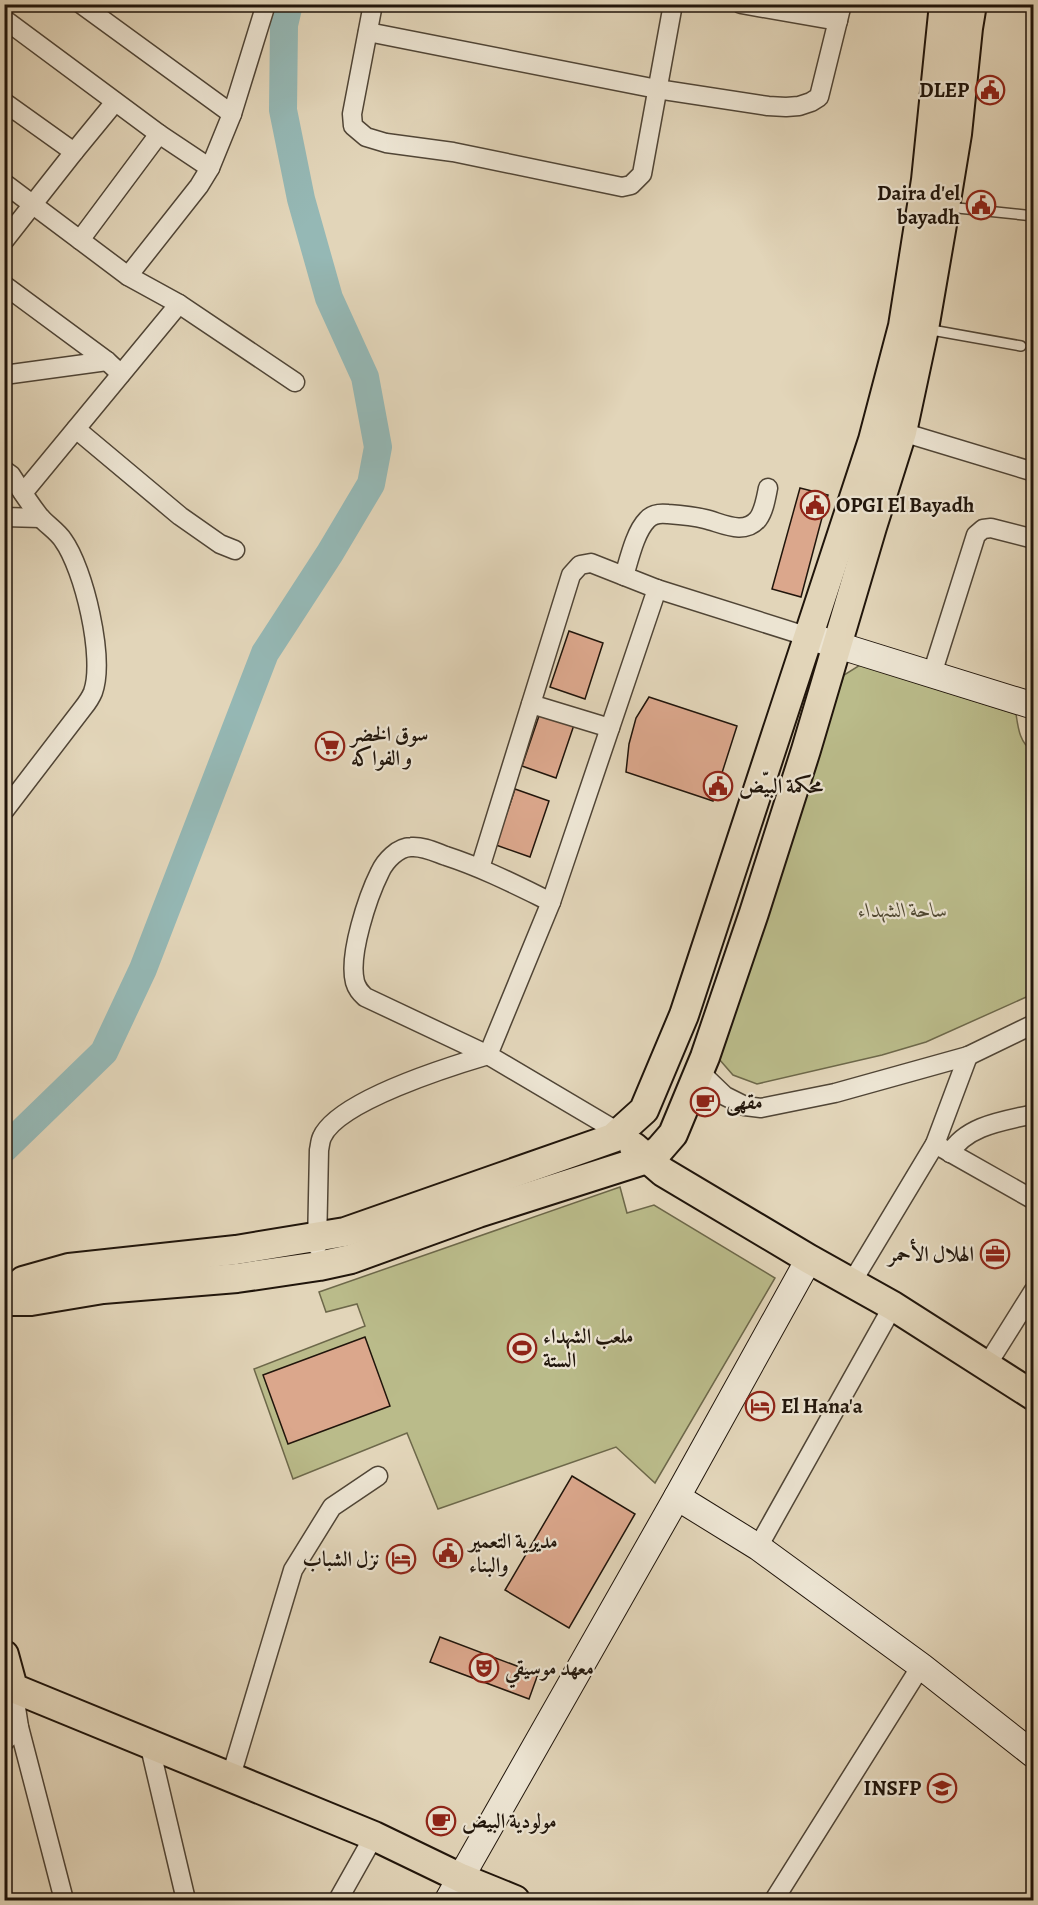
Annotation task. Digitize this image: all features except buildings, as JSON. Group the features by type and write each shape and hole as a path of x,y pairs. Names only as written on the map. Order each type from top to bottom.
{"main road":[{"path":"4,1300 23,1281 69,1268 236,1250 318,1252 351,1259 478,1213 647,1159 660,1149 673,1134 700,1072 754,913 902,432 944,4"},
{"path":"318,1252 345,1232 613,1138 644,1110 684,1016 819,602 913,327 945,207 957,134 972,4"},
{"path":"809,637 1034,706"},
{"path":"776,736 806,750"},
{"path":"620,1133 663,1172 893,1306 1034,1396"},
{"path":"455,1889 677,1497 809,1258"},
{"path":"677,1497 758,1547 921,1666 1034,1755"},
{"path":"4,1655 13,1688 374,1836 455,1889 515,1900"}],"street":[{"path":"81,4 232,114"},
{"path":"373,4 352,114 352,126 366,137 387,143 453,152 622,187 631,185 642,174 673,4"},
{"path":"368,32 657,89 768,106 786,107 811,102 821,94 840,13 741,4"},
{"path":"128,276 199,186 210,168 232,114 260,8"},
{"path":"4,19 159,134 210,168"},
{"path":"4,102 74,152"},
{"path":"4,242 115,102"},
{"path":"80,240 159,134"},
{"path":"4,183 128,276 179,304 295,382"},
{"path":"4,285 107,361 121,374"},
{"path":"23,493 179,304"},
{"path":"4,375 107,361"},
{"path":"76,429 180,516 220,544 235,550"},
{"path":"902,432 1034,472"},
{"path":"4,470 11,475 41,518 62,539 75,560 89,605 94,634 96,678 93,693 83,708 4,811"},
{"path":"624,576 641,528 652,515 679,514 710,520 729,527 750,526 762,511 768,488"},
{"path":"4,517 41,518"},
{"path":"932,674 976,535 983,529 991,528 1034,538"},
{"path":"480,868 571,575 576,568 584,563 591,563 657,590 809,637"},
{"path":"488,1055 551,902 657,590"},
{"path":"531,704 610,728"},
{"path":"551,902 480,868 428,849 411,847 401,849 381,870 360,924 354,959 354,977 358,990 365,997 488,1055 620,1133"},
{"path":"700,1072 725,1096 745,1106 761,1108 835,1093 968,1056 1034,1024"},
{"path":"318,1252 319,1150 322,1137 327,1130 349,1112 375,1097 488,1055"},
{"path":"852,1282 942,1149 968,1056"},
{"path":"942,1149 956,1144 971,1132 990,1124 1034,1114"},
{"path":"942,1149 1034,1200"},
{"path":"987,1365 1034,1290"},
{"path":"758,1547 893,1306"},
{"path":"231,1776 293,1570 332,1507 378,1476"},
{"path":"774,1900 921,1666"},
{"path":"13,1688 19,1727 64,1900"},
{"path":"4,1742 19,1727"},
{"path":"148,1743 186,1900"},
{"path":"338,1900 374,1836"}],"lane":[{"path":"945,207 1034,216"},
{"path":"913,327 1021,345"}],"green space":[{"name":"ساحة الشهداء","path":"860,665 1016,714 1022,740 1033,751 1033,994 926,1042 882,1055 757,1084 733,1075 719,1059 723,1031 844,675"},
{"name":"ملعب الشهداء الستة","path":"620,1187 627,1213 654,1205 775,1278 655,1483 616,1447 438,1509 407,1433 293,1479 254,1369 365,1326 357,1304 326,1312 319,1292"}],"waterway":[{"path":"4,1149 104,1052 143,969 265,653 330,553 371,484 378,447 365,377 329,298 301,199 283,110 284,25 289,4"}],"place":[{"name":"DLEP","path":"990,90"},
{"name":"Daira d'el bayadh","path":"981,205"},
{"name":"OPGI El Bayadh","path":"815,505"},
{"name":"سوق الخضر و الفواكه","path":"330,746"},
{"name":"محكمة البيّض","path":"718,786"},
{"name":"مقهى","path":"705,1102"},
{"name":"الهلال الأحمر","path":"995,1254"},
{"name":"ملعب الشهداء الستة","path":"522,1348"},
{"name":"El Hana'a","path":"760,1406"},
{"name":"مديرية التعمير والبناء","path":"448,1553"},
{"name":"نزل الشباب","path":"401,1559"},
{"name":"معهد موسيقي","path":"484,1668"},
{"name":"INSFP","path":"942,1788"},
{"name":"مولودية البيض","path":"441,1821"}]}
